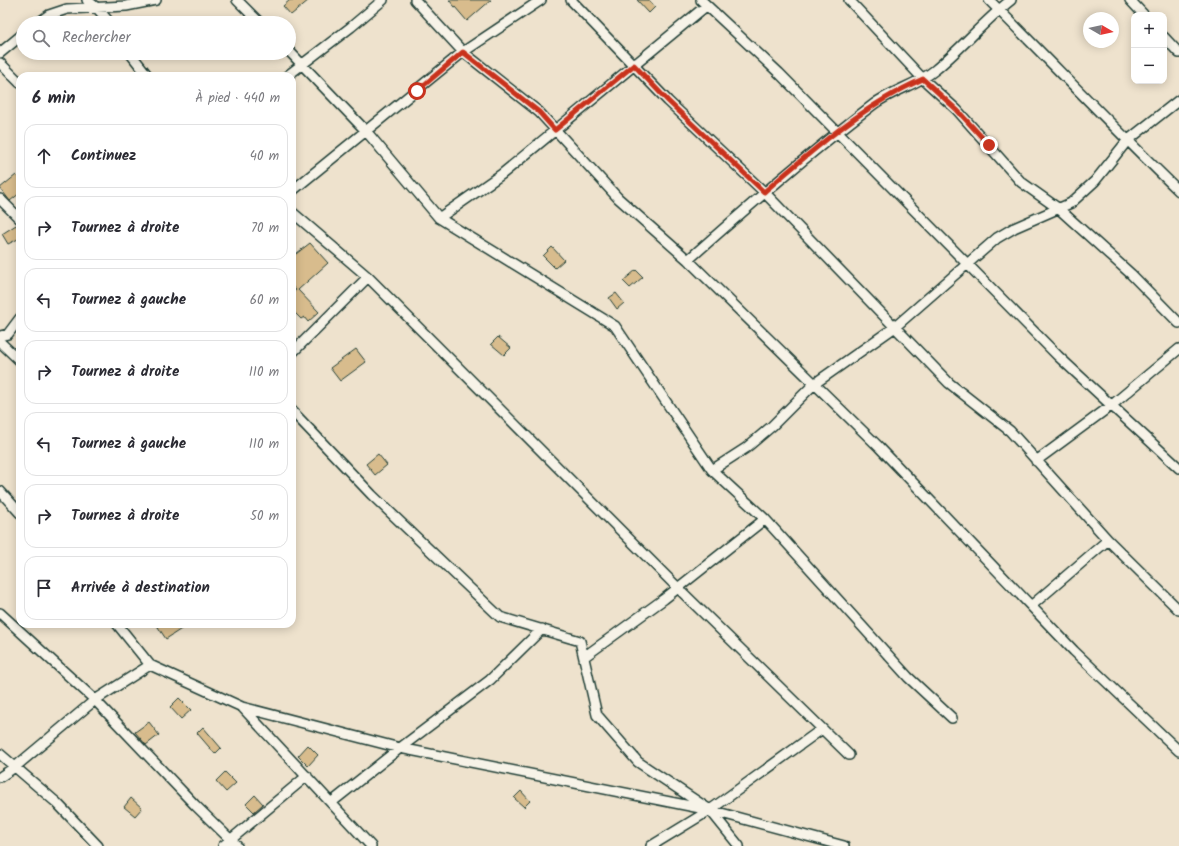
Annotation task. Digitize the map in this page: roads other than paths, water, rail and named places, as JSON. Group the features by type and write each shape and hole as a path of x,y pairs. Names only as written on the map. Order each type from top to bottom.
{"street":[{"path":"87,0 104,16"},
{"path":"48,16 67,9 126,6 156,0"},
{"path":"237,0 253,16"},
{"path":"292,72 383,0"},
{"path":"415,0 463,52 539,112 618,198 688,260 879,447 1074,650 1179,751"},
{"path":"296,188 463,52 541,0"},
{"path":"572,0 668,101 764,192 955,388 1010,431 1108,540 1179,610"},
{"path":"849,0 923,79 957,110 1021,182 1059,209 1131,274 1179,323"},
{"path":"990,0 1071,81 1127,141 1179,191"},
{"path":"688,260 764,192 837,132 878,101 923,79 935,70 1011,0"},
{"path":"1130,0 1141,12"},
{"path":"439,218 502,174 634,65 704,3 779,73 1058,356 1179,468"},
{"path":"0,53 16,40"},
{"path":"1167,40 1179,53"},
{"path":"296,58 366,131 439,218 614,326 712,470 765,519 908,677 952,718"},
{"path":"135,60 145,72"},
{"path":"0,63 16,79"},
{"path":"712,470 746,448 772,426 814,384 895,327 997,238 1014,228 1071,204 1083,194 1127,141 1179,100"},
{"path":"0,199 16,215"},
{"path":"296,215 368,277 678,588 849,755"},
{"path":"296,349 368,277"},
{"path":"0,336 8,334 16,323"},
{"path":"0,342 16,357"},
{"path":"1036,461 1112,405 1179,349"},
{"path":"296,415 372,495 500,617 580,641 597,715 638,762 710,810 739,846"},
{"path":"0,492 16,509"},
{"path":"584,657 678,588 765,519"},
{"path":"1031,606 1108,540"},
{"path":"0,613 16,628"},
{"path":"17,628 96,700 195,806 234,843"},
{"path":"120,628 150,665 242,707 400,748 710,810 844,846"},
{"path":"332,802 490,680 542,629"},
{"path":"0,777 15,767 96,700 150,665"},
{"path":"242,707 332,802 371,846"},
{"path":"651,846 710,810 822,729"},
{"path":"0,754 57,803 98,846"},
{"path":"223,846 234,843 307,776"}]}
